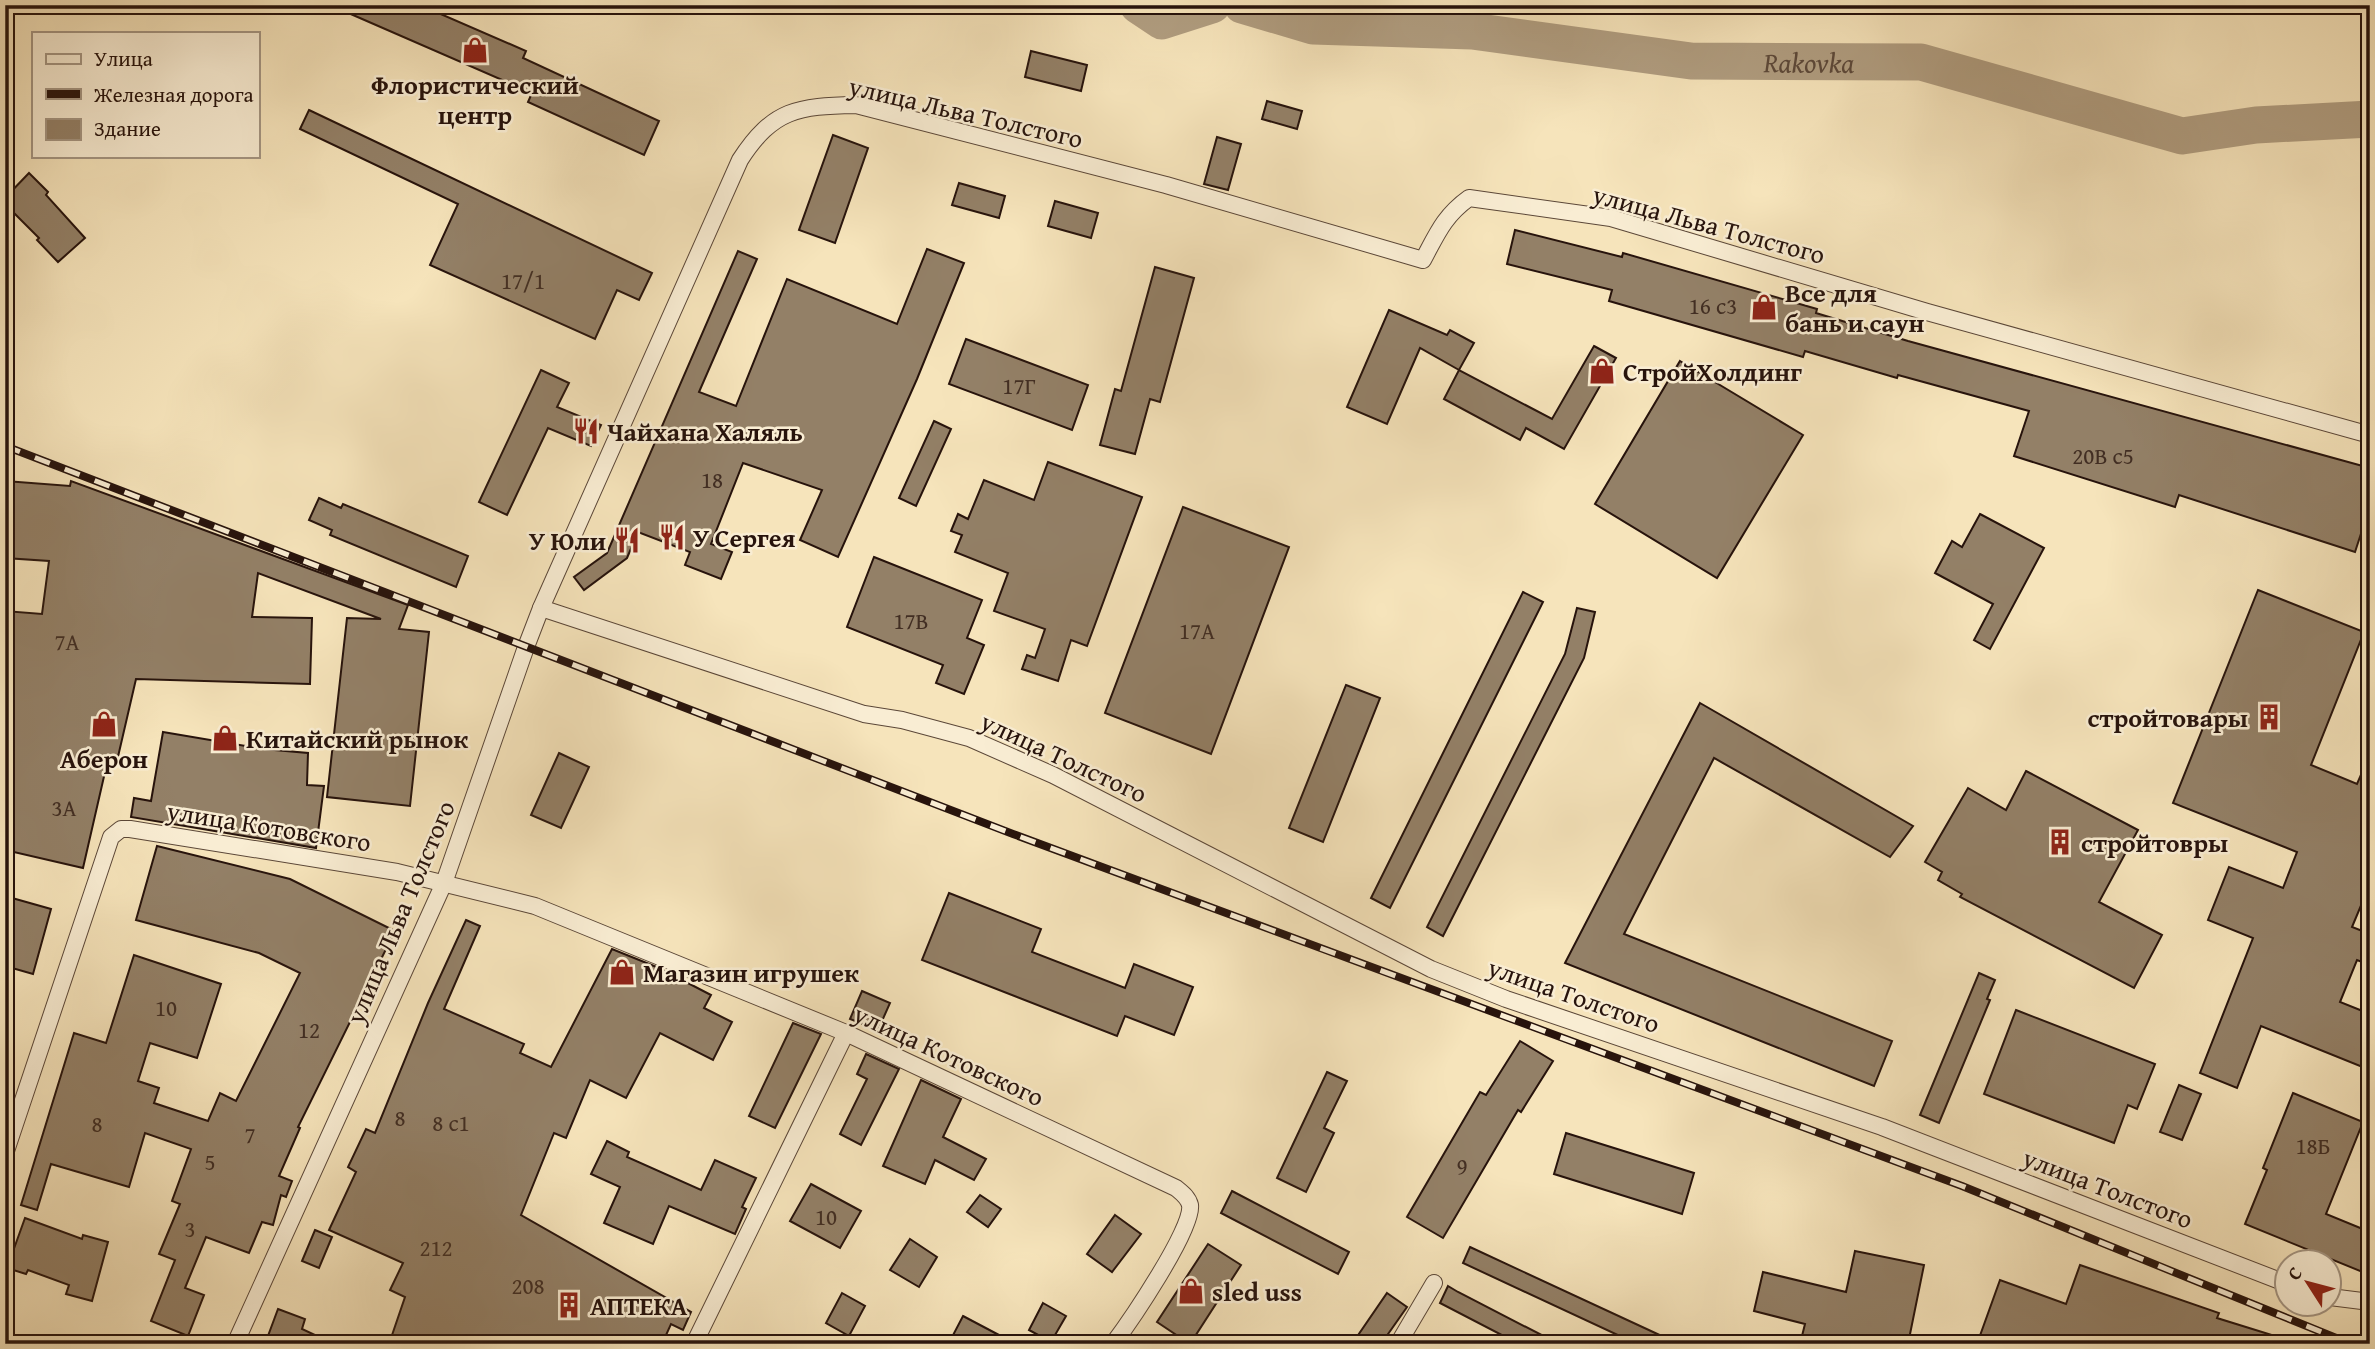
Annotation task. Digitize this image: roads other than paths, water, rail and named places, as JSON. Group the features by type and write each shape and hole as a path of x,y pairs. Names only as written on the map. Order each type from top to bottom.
{"street":[{"name":"улица Льва Толстого","path":"235,1344 444,883 541,608 740,160 757,135 782,115 823,106 856,105 1152,181 1423,260 1443,220 1469,198 1611,218 1927,312 2370,435"},
{"name":"улица Толстого","path":"541,608 864,714 902,720 969,738 1053,775 1444,974 1519,1003 1882,1127 2274,1279"},
{"name":"улица Котовского","path":"5,1154 111,837 117,831 130,829 397,872 535,906 846,1033 1176,1188 1185,1195 1189,1203 1189,1214 1137,1312 1113,1344"},
{"path":"694,1344 846,1033"},
{"path":"1398,1344 1434,1283"},
{"path":"2344,1299 2370,1302"}],"waterway":[{"name":"Rakovka","path":"1138,5 1162,21 1212,5"},
{"name":"Rakovka","path":"1242,5 1313,26 1472,31 1691,61 1921,62 2182,136 2256,125 2370,119"}],"railway":[{"path":"5,446 1013,834 1962,1186 2351,1344"}],"place":[{"name":"Флористический центр","path":"475,50"},
{"name":"Все для бань и саун","path":"1764,307"},
{"name":"СтройХолдинг","path":"1602,371"},
{"name":"Чайхана Халяль","path":"586,431"},
{"name":"У Сергея","path":"672,537"},
{"name":"У Юли","path":"627,540"},
{"name":"стройтовары","path":"2269,717"},
{"name":"Аберон","path":"104,724"},
{"name":"Китайский рынок","path":"225,738"},
{"name":"стройтовры","path":"2060,842"},
{"name":"Магазин игрушек","path":"622,972"},
{"name":"sled uss","path":"1191,1291"},
{"name":"АПТЕКА","path":"569,1305"}]}
